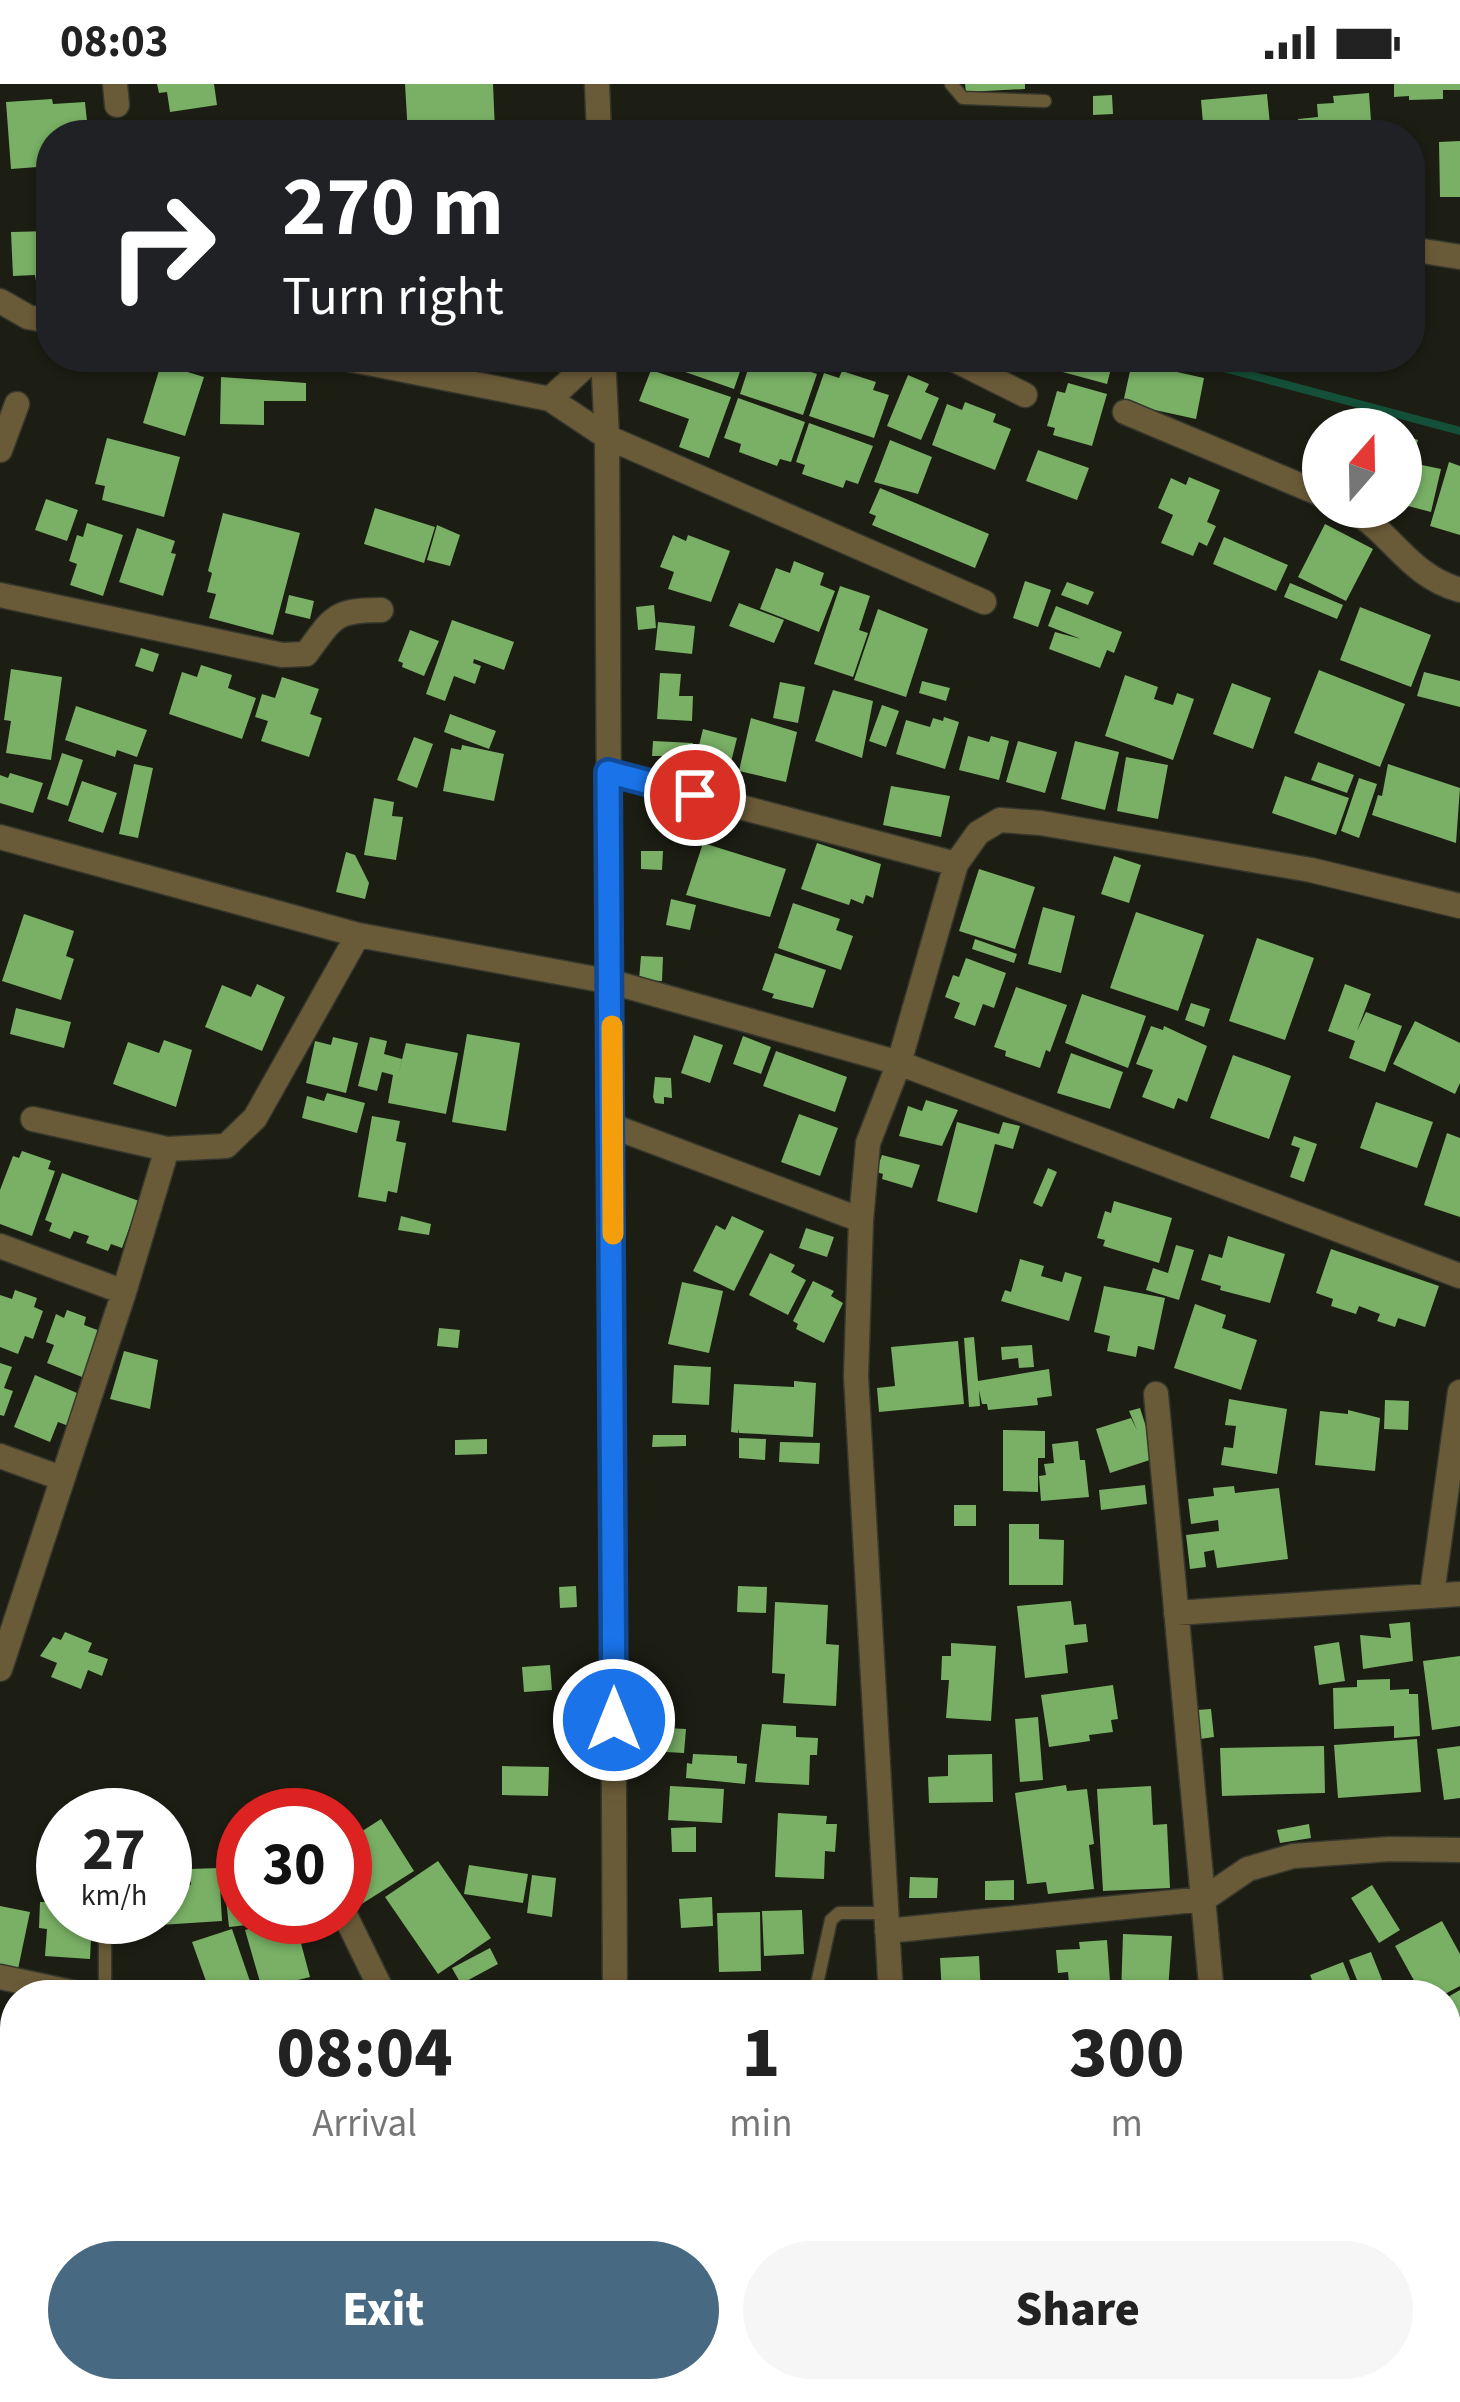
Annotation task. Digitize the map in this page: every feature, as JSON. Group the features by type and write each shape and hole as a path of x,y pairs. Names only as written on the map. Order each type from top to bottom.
{"street":[{"path":"597,84 598,120"},
{"path":"1425,251 1460,257"},
{"path":"0,301 36,318"},
{"path":"414,372 550,399 608,437 984,602"},
{"path":"550,399 582,372"},
{"path":"601,372 608,437 615,1980"},
{"path":"979,372 1025,395"},
{"path":"0,450 16,404"},
{"path":"1125,412 1302,486"},
{"path":"1379,528 1420,573 1460,590"},
{"path":"0,595 282,655 306,654 331,621 349,610 381,610"},
{"path":"608,772 956,864"},
{"path":"890,1980 856,1376 861,1220 868,1143 899,1063 956,864 978,833 1000,820 1041,823 1311,870 1460,906"},
{"path":"0,837 358,935 612,982 899,1063 1460,1276"},
{"path":"33,1119 166,1150 226,1146 255,1118 358,935"},
{"path":"612,1126 861,1220"},
{"path":"1,1661 124,1292 166,1150"},
{"path":"0,1246 124,1292"},
{"path":"1432,1594 1460,1392"},
{"path":"1156,1394 1211,1980"},
{"path":"0,1456 61,1478"},
{"path":"1176,1613 1460,1594"},
{"path":"886,1922 1204,1899 1248,1869 1293,1856 1460,1850"},
{"path":"359,1944 377,1980"}],"lane":[{"path":"951,84 964,98 1045,101"},
{"path":"817,1980 831,1920 839,1913 886,1922"},
{"path":"105,1980 106,1944"}],"building":[{"path":"157,84 214,84 217,105 170,112 167,92 159,93"},
{"path":"405,84 493,84 495,120 407,120"},
{"path":"965,84 1025,84 1025,89 966,92"},
{"path":"1394,84 1460,84 1460,90 1443,90 1443,99 1409,100 1409,96 1394,97"},
{"path":"1369,93 1371,120 1298,120 1318,117 1317,104 1334,103 1333,96"},
{"path":"1267,94 1270,120 1203,120 1201,100"},
{"path":"1112,95 1113,114 1093,115 1093,96"},
{"path":"6,102 85,102 87,120 36,120 36,167 11,169"},
{"path":"1460,141 1460,197 1440,197 1439,142"},
{"path":"36,231 36,281 35,275 13,276 11,232"},
{"path":"159,372 204,377 185,436 143,423"},
{"path":"650,372 731,397 709,458 679,447 689,419 639,401"},
{"path":"685,372 740,372 734,389"},
{"path":"747,372 817,374 803,415 740,394"},
{"path":"845,372 876,382 873,390 889,395 874,438 809,416 824,373 839,378"},
{"path":"1063,372 1110,372 1107,384"},
{"path":"1130,372 1177,372 1204,378 1196,419 1123,403"},
{"path":"908,375 929,384 925,392 939,398 921,440 887,426"},
{"path":"221,377 306,383 306,401 264,401 264,425 220,424"},
{"path":"1068,383 1107,394 1092,446 1053,435 1055,428 1047,426 1057,391 1065,393"},
{"path":"738,398 805,422 791,462 780,459 777,466 739,452 741,444 724,438"},
{"path":"965,402 996,414 993,422 1011,429 995,470 932,445 947,404 962,410"},
{"path":"809,423 873,446 858,484 846,480 843,488 802,474 805,465 796,462"},
{"path":"107,438 180,457 164,517 102,500 105,486 95,484"},
{"path":"890,440 932,457 918,494 874,482"},
{"path":"1038,450 1089,468 1077,500 1026,481"},
{"path":"1449,462 1460,466 1460,535 1430,526"},
{"path":"1422,465 1441,469 1431,512 1422,510"},
{"path":"1189,477 1220,490 1207,522 1216,526 1207,546 1199,542 1193,556 1161,543 1173,515 1158,508 1171,478 1186,485"},
{"path":"880,488 989,534 975,568 872,525 876,516 869,513"},
{"path":"46,499 78,510 67,541 35,530"},
{"path":"375,508 435,527 424,563 364,544"},
{"path":"223,513 300,533 273,635 209,618 216,594 207,592 212,573 208,571"},
{"path":"87,523 123,535 103,596 70,585 77,564 69,561 77,535 83,537"},
{"path":"437,525 460,535 450,566 427,560"},
{"path":"137,528 175,541 171,553 176,554 163,596 119,582"},
{"path":"1323,528 1333,528 1373,549 1346,601 1298,577"},
{"path":"673,535 686,541 688,535 730,551 711,602 668,589 674,572 660,567"},
{"path":"1224,537 1288,565 1276,591 1213,564"},
{"path":"794,561 824,573 820,585 835,591 819,632 760,609 776,568 790,573"},
{"path":"1025,581 1051,590 1038,627 1013,618"},
{"path":"1067,582 1094,592 1088,605 1061,595"},
{"path":"1290,583 1343,605 1337,619 1284,597"},
{"path":"840,586 870,596 859,630 868,633 853,677 814,664"},
{"path":"289,595 314,601 310,619 285,613"},
{"path":"739,603 784,620 774,643 729,626"},
{"path":"654,605 656,628 638,630 636,607"},
{"path":"1056,606 1122,632 1114,653 1107,650 1100,668 1049,649 1055,632 1081,639 1048,626"},
{"path":"1360,607 1431,635 1411,687 1340,660"},
{"path":"878,609 928,629 906,697 854,680"},
{"path":"452,620 514,642 504,670 474,659 481,666 475,684 454,676 445,701 426,694"},
{"path":"658,622 695,626 692,654 655,650"},
{"path":"410,630 439,641 424,676 398,661"},
{"path":"141,648 159,654 153,672 135,666"},
{"path":"201,665 232,675 228,688 256,698 242,739 169,714 182,672 197,677"},
{"path":"11,669 62,677 51,760 6,753 11,721 4,720"},
{"path":"1319,670 1405,704 1380,767 1294,733"},
{"path":"1424,672 1460,681 1460,707 1417,696"},
{"path":"660,673 681,674 679,696 693,696 692,721 657,719"},
{"path":"1125,675 1158,687 1154,699 1173,705 1177,693 1194,699 1173,760 1105,736"},
{"path":"282,677 319,689 310,714 322,718 309,757 261,741 268,721 255,717 262,694 275,698"},
{"path":"922,681 950,688 946,701 919,693"},
{"path":"780,682 805,687 798,723 773,718"},
{"path":"1232,683 1271,698 1253,749 1213,734"},
{"path":"833,690 873,701 862,758 815,741"},
{"path":"882,705 899,711 886,747 869,741"},
{"path":"76,706 147,730 137,757 117,750 115,757 65,740"},
{"path":"450,714 496,731 489,749 444,732"},
{"path":"944,717 959,722 945,769 896,754 906,720 930,727 933,718 943,721"},
{"path":"751,718 797,732 786,782 739,771"},
{"path":"703,729 737,738 727,778 693,770"},
{"path":"968,736 1009,741 999,780 959,770"},
{"path":"414,737 433,744 417,788 397,780"},
{"path":"653,741 693,743 692,763 664,762 664,756 652,756"},
{"path":"1018,741 1057,752 1045,793 1006,782"},
{"path":"1075,741 1119,752 1105,810 1061,799"},
{"path":"462,745 504,754 494,801 443,791 451,748 461,750"},
{"path":"62,753 83,760 68,806 47,799"},
{"path":"1126,757 1168,765 1158,819 1117,811"},
{"path":"1318,762 1354,775 1347,793 1311,780"},
{"path":"134,764 153,768 138,838 119,834"},
{"path":"1388,764 1460,788 1456,843 1372,815 1378,795 1382,796"},
{"path":"10,773 43,783 33,813 0,803 0,775 8,778"},
{"path":"1285,776 1349,798 1336,835 1272,813"},
{"path":"1359,778 1377,784 1359,838 1341,831"},
{"path":"82,781 117,793 103,833 68,821"},
{"path":"891,786 950,796 941,837 883,825"},
{"path":"374,798 394,802 392,816 403,817 396,860 364,855"},
{"path":"703,843 786,869 770,917 686,895"},
{"path":"817,843 881,864 873,898 866,895 863,904 851,899 849,905 801,889"},
{"path":"641,851 663,851 662,870 641,869"},
{"path":"346,852 355,855 369,883 365,899 336,892"},
{"path":"1114,856 1141,865 1129,903 1101,894"},
{"path":"979,869 1035,887 1015,949 959,931"},
{"path":"671,899 696,905 690,930 666,925"},
{"path":"793,903 840,919 836,930 853,936 841,970 778,948"},
{"path":"1043,907 1075,916 1061,973 1028,964"},
{"path":"1136,912 1204,935 1178,1011 1110,988"},
{"path":"24,914 74,931 66,956 74,959 61,1000 2,981"},
{"path":"1257,938 1314,958 1285,1040 1229,1021"},
{"path":"975,939 1017,954 1014,963 972,949"},
{"path":"775,953 826,970 813,1008 772,998 774,994 762,990"},
{"path":"641,956 663,957 662,981 639,980"},
{"path":"966,958 1006,973 994,1008 983,1004 975,1026 954,1018 960,1003 945,997"},
{"path":"257,984 285,997 262,1051 205,1027 222,985 251,997"},
{"path":"1345,984 1371,994 1357,1031 1366,1012 1402,1026 1385,1072 1349,1058 1355,1041 1328,1031"},
{"path":"1016,987 1067,1005 1040,1068 1005,1056 1006,1051 994,1047"},
{"path":"1082,994 1146,1016 1128,1068 1065,1043"},
{"path":"1191,1003 1210,1009 1204,1027 1185,1020"},
{"path":"16,1008 71,1022 64,1048 10,1034"},
{"path":"1415,1021 1460,1043 1460,1083 1455,1094 1393,1064"},
{"path":"1151,1026 1163,1030 1164,1026 1207,1046 1187,1102 1178,1098 1174,1109 1142,1097 1153,1070 1136,1064"},
{"path":"467,1034 520,1043 506,1131 452,1122"},
{"path":"694,1035 723,1045 710,1083 681,1073"},
{"path":"743,1036 771,1047 761,1074 733,1064"},
{"path":"333,1037 358,1043 346,1093 306,1083 315,1041 331,1045"},
{"path":"370,1037 387,1041 384,1054 402,1059 398,1076 406,1043 458,1053 446,1114 388,1103 393,1075 382,1072 377,1091 358,1086"},
{"path":"164,1040 192,1050 176,1107 113,1084 128,1042 159,1053"},
{"path":"776,1051 847,1077 835,1112 763,1086"},
{"path":"1071,1053 1123,1072 1110,1109 1057,1093"},
{"path":"1233,1055 1291,1076 1269,1139 1210,1118"},
{"path":"655,1077 671,1078 672,1098 664,1097 664,1104 655,1103 653,1097"},
{"path":"327,1093 365,1103 357,1133 302,1118 307,1096 324,1101"},
{"path":"926,1100 958,1110 942,1146 899,1136 908,1106 922,1111"},
{"path":"1376,1102 1433,1122 1417,1168 1360,1148"},
{"path":"799,1114 838,1128 820,1176 781,1162"},
{"path":"372,1116 400,1121 396,1141 406,1143 397,1193 388,1191 386,1202 358,1197"},
{"path":"957,1122 999,1134 1003,1122 1020,1126 1013,1149 995,1144 977,1213 937,1201"},
{"path":"1447,1133 1460,1138 1460,1217 1424,1205"},
{"path":"1294,1136 1317,1144 1304,1182 1290,1177 1300,1148 1291,1145"},
{"path":"22,1151 51,1161 48,1169 55,1171 32,1236 0,1224 0,1190 13,1156 19,1158"},
{"path":"882,1155 920,1165 912,1188 882,1179 883,1174 876,1172"},
{"path":"1048,1168 1057,1172 1042,1207 1033,1203"},
{"path":"62,1173 139,1201 122,1248 111,1244 108,1251 86,1243 89,1236 74,1231 70,1239 49,1231 52,1223 45,1220"},
{"path":"1114,1201 1172,1218 1159,1263 1103,1246 1105,1240 1097,1238 1105,1211 1111,1213"},
{"path":"401,1216 431,1224 429,1235 398,1230"},
{"path":"732,1216 764,1231 734,1291 693,1271 716,1225 725,1230"},
{"path":"806,1228 834,1237 827,1257 799,1248"},
{"path":"1228,1236 1285,1254 1270,1303 1201,1280 1209,1254 1222,1258"},
{"path":"1176,1245 1194,1250 1179,1300 1146,1290 1153,1268 1168,1273"},
{"path":"1331,1249 1439,1286 1425,1327 1398,1318 1395,1327 1377,1321 1380,1314 1359,1306 1356,1314 1331,1306 1333,1299 1316,1293"},
{"path":"770,1253 795,1265 791,1272 806,1280 788,1315 749,1295"},
{"path":"1020,1259 1044,1266 1041,1276 1062,1282 1065,1272 1082,1277 1069,1321 1001,1301 1005,1290 1011,1292"},
{"path":"813,1281 834,1291 831,1296 843,1303 824,1343 796,1329 798,1324 793,1321"},
{"path":"682,1282 723,1291 709,1353 668,1344"},
{"path":"1104,1286 1165,1298 1154,1350 1138,1346 1136,1357 1107,1351 1110,1336 1094,1332"},
{"path":"15,1290 37,1298 34,1307 43,1311 33,1339 25,1336 18,1354 0,1347 0,1295 12,1299"},
{"path":"1195,1304 1226,1315 1222,1328 1257,1340 1241,1390 1174,1368"},
{"path":"67,1310 86,1317 84,1325 100,1331 82,1377 47,1363 54,1345 46,1342 56,1314 64,1318"},
{"path":"439,1328 460,1330 458,1348 437,1346"},
{"path":"974,1337 978,1381 1049,1369 1052,1396 1037,1398 1038,1405 988,1410 979,1390 980,1406 969,1407 964,1338"},
{"path":"958,1341 964,1404 879,1412 877,1388 895,1386 891,1347"},
{"path":"1032,1345 1034,1367 1019,1368 1018,1358 1002,1360 1001,1347"},
{"path":"124,1351 158,1360 150,1409 110,1399"},
{"path":"0,1363 12,1367 4,1388 13,1391 4,1416 0,1415"},
{"path":"674,1365 711,1367 709,1405 672,1403"},
{"path":"35,1375 84,1396 71,1427 58,1422 50,1442 14,1427"},
{"path":"794,1381 816,1383 813,1437 731,1432 734,1384 794,1387"},
{"path":"1229,1399 1287,1409 1277,1474 1221,1465 1224,1447 1233,1448 1236,1426 1225,1425"},
{"path":"1385,1400 1409,1401 1408,1430 1384,1429"},
{"path":"1140,1408 1156,1458 1110,1473 1096,1429 1131,1418 1137,1430 1129,1411"},
{"path":"1348,1410 1380,1418 1375,1471 1315,1465 1320,1411 1348,1414"},
{"path":"1003,1430 1045,1431 1045,1458 1038,1458 1038,1492 1003,1491"},
{"path":"653,1435 686,1435 686,1446 652,1447"},
{"path":"739,1438 766,1439 765,1460 739,1458"},
{"path":"487,1439 487,1454 455,1455 455,1440"},
{"path":"1078,1441 1089,1497 1041,1501 1039,1476 1046,1475 1044,1464 1054,1463 1052,1444"},
{"path":"780,1442 820,1443 819,1464 779,1462"},
{"path":"1145,1485 1147,1504 1101,1510 1099,1490"},
{"path":"1234,1486 1235,1493 1279,1488 1288,1559 1217,1568 1214,1550 1204,1552 1206,1567 1190,1569 1186,1535 1219,1531 1218,1520 1191,1524 1188,1499 1214,1496 1213,1488"},
{"path":"954,1505 976,1505 976,1526 954,1526"},
{"path":"1009,1524 1039,1524 1039,1539 1064,1540 1063,1585 1009,1585"},
{"path":"576,1586 577,1607 560,1608 559,1587"},
{"path":"738,1586 767,1587 766,1613 737,1612"},
{"path":"1071,1601 1074,1625 1086,1624 1088,1642 1065,1645 1068,1673 1025,1678 1017,1606"},
{"path":"775,1602 828,1605 826,1644 839,1645 836,1706 783,1703 785,1674 772,1673"},
{"path":"1410,1622 1413,1661 1363,1669 1360,1635 1391,1638 1389,1624"},
{"path":"65,1632 92,1643 88,1652 108,1659 102,1676 88,1670 81,1689 51,1677 57,1663 40,1656 53,1637 61,1640"},
{"path":"1339,1642 1345,1681 1319,1685 1314,1646"},
{"path":"951,1643 996,1646 991,1721 946,1718 949,1680 941,1680 942,1656 951,1656"},
{"path":"1460,1656 1460,1726 1432,1730 1423,1661"},
{"path":"550,1665 552,1690 524,1692 522,1667"},
{"path":"1390,1679 1390,1690 1409,1689 1409,1694 1418,1694 1420,1736 1394,1738 1394,1726 1334,1729 1333,1688 1357,1687 1357,1680"},
{"path":"1113,1685 1118,1719 1111,1720 1113,1732 1049,1747 1041,1695"},
{"path":"1211,1709 1214,1737 1200,1739 1197,1710"},
{"path":"1038,1717 1043,1780 1020,1782 1015,1719"},
{"path":"762,1724 796,1726 796,1737 818,1738 817,1755 810,1755 809,1785 755,1782"},
{"path":"667,1728 686,1729 684,1753 666,1752"},
{"path":"1417,1739 1421,1792 1338,1798 1334,1745"},
{"path":"1324,1746 1325,1793 1222,1796 1220,1748"},
{"path":"1460,1746 1460,1798 1444,1800 1437,1749"},
{"path":"693,1754 737,1756 737,1763 747,1764 745,1784 686,1778"},
{"path":"992,1754 993,1802 929,1803 928,1777 948,1776 948,1755"},
{"path":"502,1766 549,1767 548,1796 502,1795"},
{"path":"1066,1785 1067,1791 1087,1789 1094,1889 1048,1894 1046,1882 1027,1884 1015,1793"},
{"path":"670,1786 724,1789 722,1823 668,1820"},
{"path":"1151,1786 1153,1825 1167,1824 1170,1888 1103,1891 1097,1789"},
{"path":"778,1813 827,1816 826,1824 837,1824 835,1852 825,1851 824,1879 775,1877"},
{"path":"381,1819 414,1871 372,1897 372,1825"},
{"path":"1309,1824 1311,1838 1280,1843 1277,1830"},
{"path":"696,1827 696,1852 672,1852 671,1828"},
{"path":"438,1861 491,1938 438,1974 385,1897"},
{"path":"469,1865 528,1874 523,1903 464,1894"},
{"path":"216,1868 216,1921 192,1923 192,1869"},
{"path":"532,1875 556,1878 552,1917 527,1913"},
{"path":"910,1877 938,1878 937,1898 909,1898"},
{"path":"1014,1880 1014,1900 985,1900 985,1881"},
{"path":"1372,1885 1400,1930 1379,1943 1351,1898"},
{"path":"712,1897 713,1926 681,1928 679,1899"},
{"path":"0,1906 30,1912 18,1969 0,1965"},
{"path":"802,1910 804,1954 764,1956 762,1911"},
{"path":"760,1912 761,1971 719,1972 717,1913"},
{"path":"1442,1921 1460,1954 1460,1980 1414,1980 1395,1946"},
{"path":"216,1934 216,1944 237,1944 250,1980 206,1980 192,1942"},
{"path":"1123,1934 1172,1936 1169,1980 1121,1980"},
{"path":"1107,1940 1110,1980 1069,1980 1068,1972 1058,1973 1056,1950 1080,1949 1079,1942"},
{"path":"46,1944 91,1944 90,1959 45,1956"},
{"path":"249,1944 301,1944 310,1977 259,1980"},
{"path":"490,1948 498,1964 468,1980 459,1980 452,1968"},
{"path":"1371,1952 1382,1980 1357,1980 1349,1960"},
{"path":"979,1956 980,1980 941,1980 940,1958"},
{"path":"1343,1962 1350,1980 1312,1980 1310,1975"}],"waterway":[{"path":"1238,372 1460,431"}],"slow traffic":[{"path":"612,1026 613,1234"}],"route":[{"path":"614,1720 608,772 695,795"}]}
